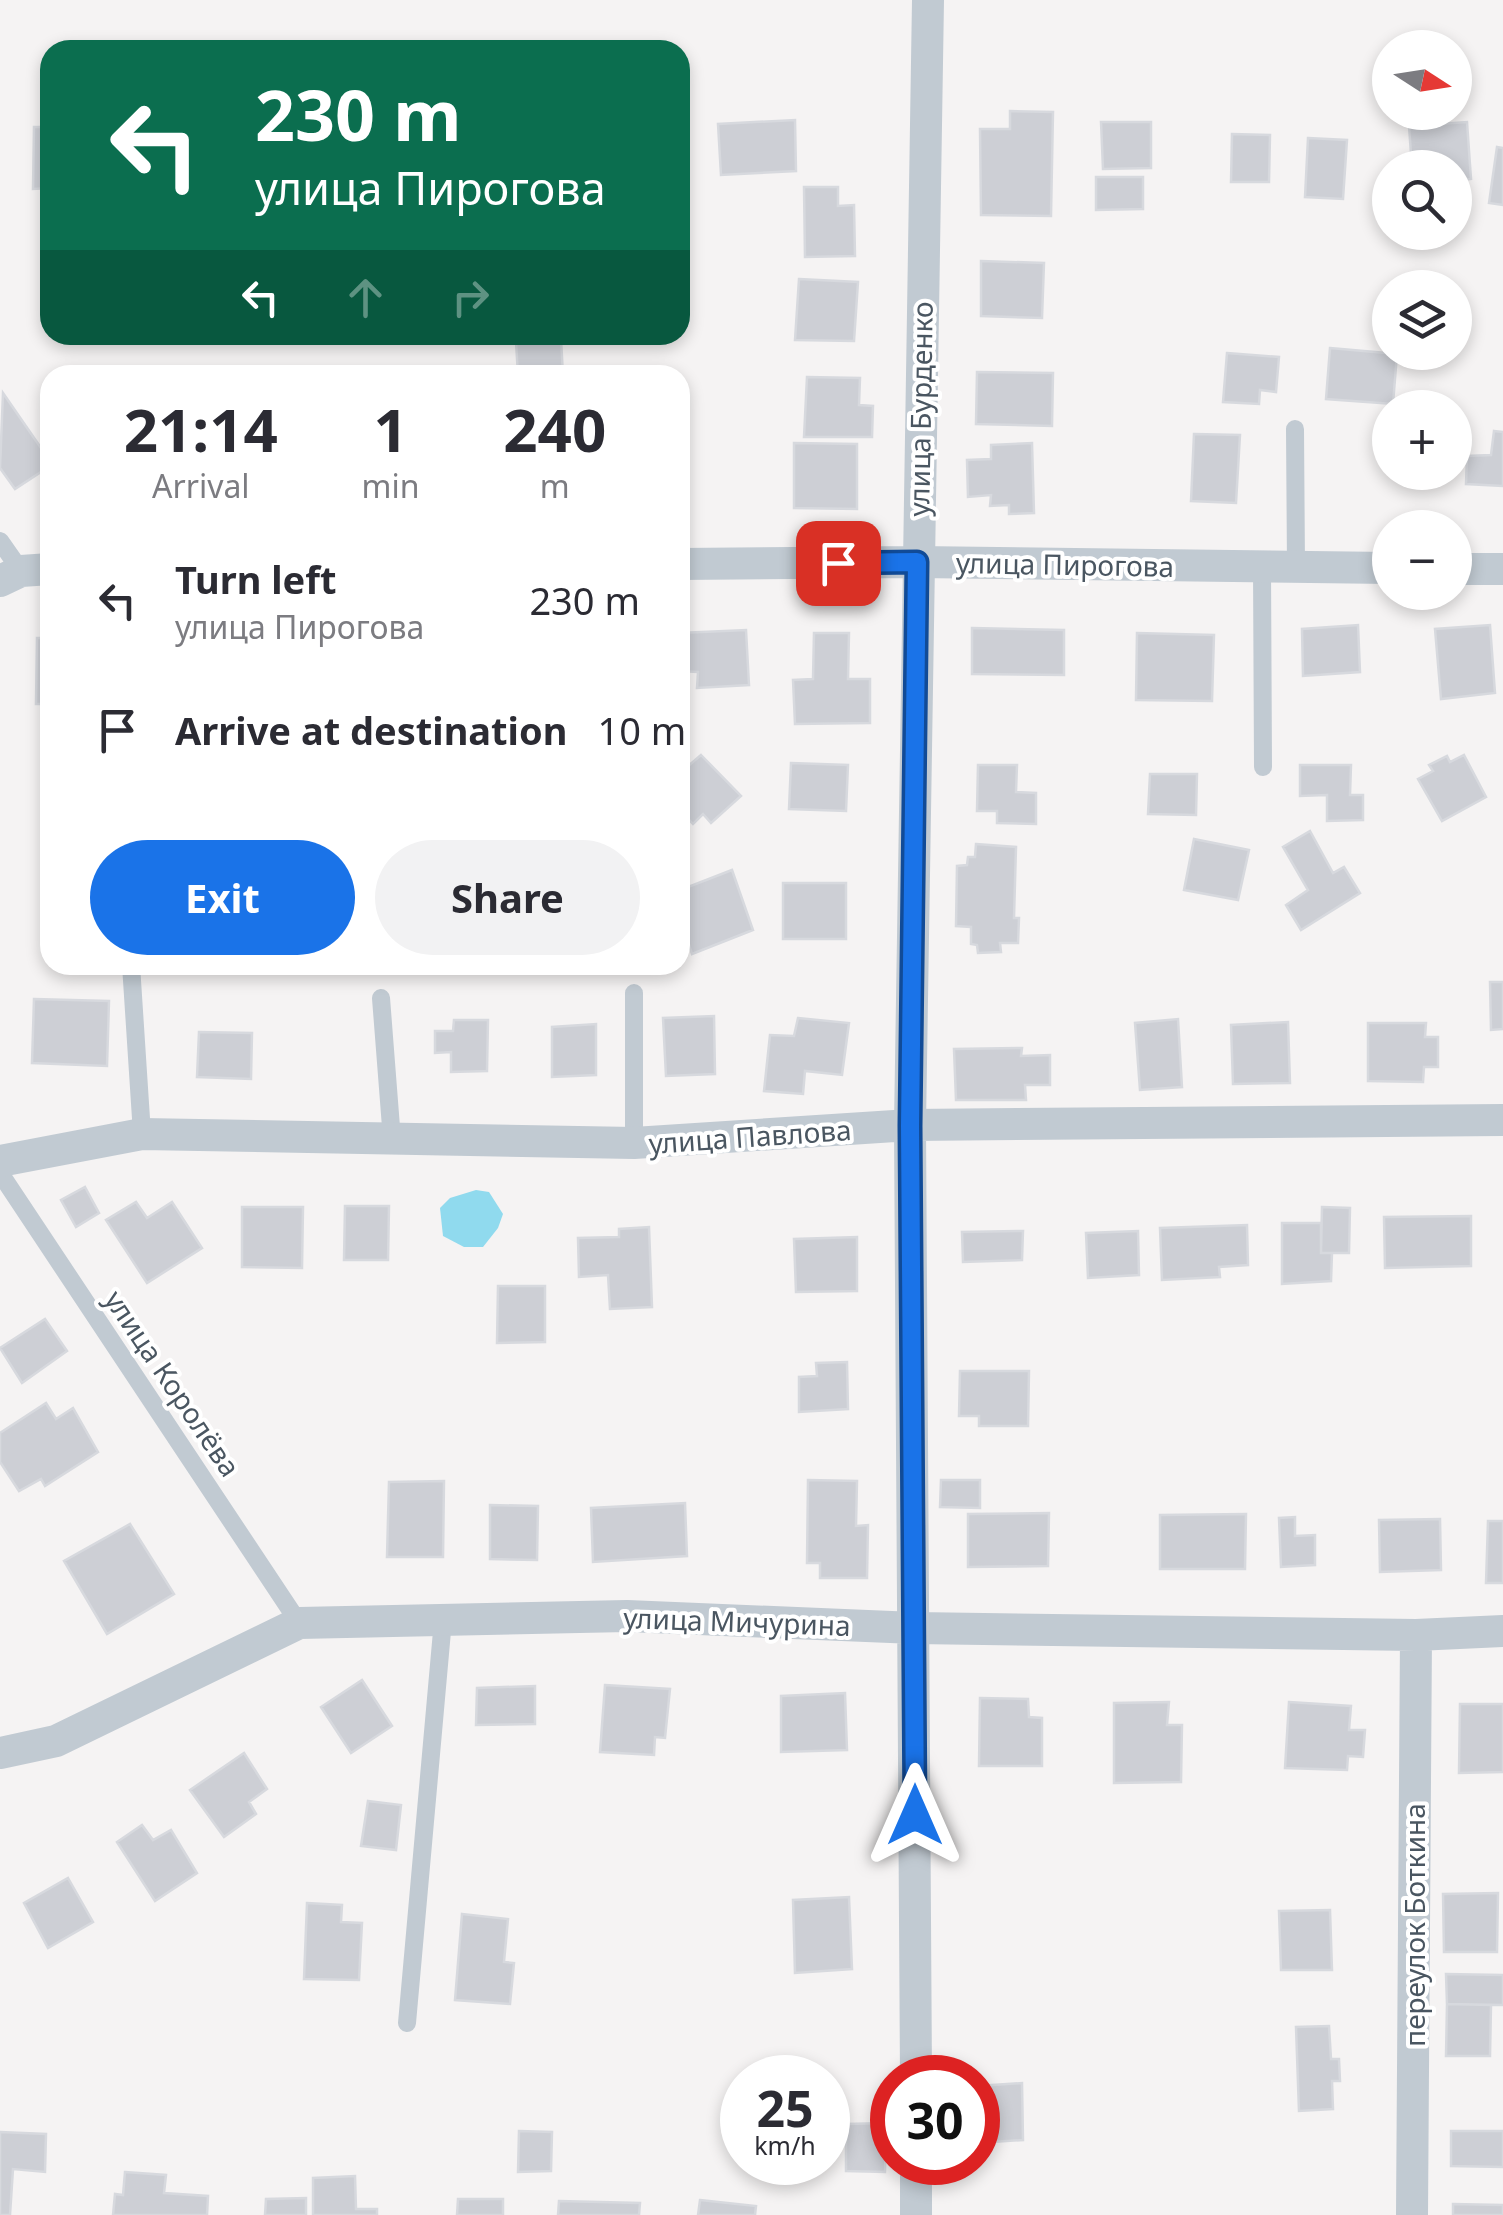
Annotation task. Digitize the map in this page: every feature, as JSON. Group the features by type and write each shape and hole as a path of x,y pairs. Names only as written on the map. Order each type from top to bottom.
{"street":[{"name":"улица Бурденко","path":"916,2055 910,1126 928,0"},
{"name":"улица Пирогова","path":"690,564 917,562 1372,568"},
{"path":"1472,569 1503,569"},
{"name":"улица Павлова","path":"0,1161 142,1134 634,1143 910,1126 1503,1120"},
{"name":"улица Мичурина","path":"0,1753 56,1741 299,1623 628,1616 915,1628 1416,1634 1503,1630"},
{"name":"переулок Боткина","path":"1412,2215 1416,1634"},
{"path":"916,2185 916,2215"}],"lane":[{"path":"1295,429 1296,567"},
{"path":"0,542 24,574"},
{"path":"1262,567 1263,767"},
{"path":"132,975 142,1134"},
{"path":"634,993 634,1143"},
{"path":"381,998 392,1140"},
{"name":"улица Королёва","path":"0,1174 299,1623"},
{"path":"407,2023 443,1620"}],"water":[{"path":"476,1190 489,1192 503,1214 483,1247 464,1247 443,1236 440,1208 450,1198"}],"building":[{"path":"1010,111 1053,112 1051,216 981,215 980,129 1010,129"},
{"path":"795,120 796,171 721,175 718,124"},
{"path":"1101,122 1151,122 1151,168 1103,169"},
{"path":"34,127 40,127 40,189 33,189"},
{"path":"1409,130 1468,130 1469,150 1411,150"},
{"path":"1232,134 1270,135 1269,182 1231,182"},
{"path":"1308,138 1347,140 1343,199 1305,197"},
{"path":"1497,147 1503,148 1503,205 1489,203"},
{"path":"1096,177 1143,177 1143,209 1096,210"},
{"path":"804,187 838,187 838,206 854,205 855,256 805,257"},
{"path":"981,261 1044,263 1042,318 981,316"},
{"path":"799,279 858,282 854,341 795,340"},
{"path":"516,345 561,345 562,365 517,365"},
{"path":"1330,348 1372,352 1372,370 1396,370 1394,390 1372,390 1372,402 1326,399"},
{"path":"1227,353 1279,357 1276,392 1260,390 1259,404 1223,402"},
{"path":"977,372 1053,373 1052,426 976,424"},
{"path":"807,377 860,378 859,405 873,406 872,437 804,437"},
{"path":"3,393 40,447 40,473 15,489 0,468"},
{"path":"1494,431 1503,432 1503,486 1472,484 1472,456 1491,455"},
{"path":"1194,434 1240,435 1236,503 1191,501"},
{"path":"794,443 857,444 857,509 794,508"},
{"path":"1032,443 1034,513 1009,514 1009,505 990,506 991,495 968,497 967,460 991,459 991,445"},
{"path":"1358,625 1360,672 1303,676 1302,629"},
{"path":"1490,625 1495,693 1441,699 1435,629"},
{"path":"972,628 1064,630 1064,675 972,674"},
{"path":"746,630 749,685 697,688 698,672 690,672 690,633"},
{"path":"814,633 849,633 848,679 870,679 870,723 795,724 793,680 813,679"},
{"path":"1137,633 1214,635 1212,701 1136,700"},
{"path":"37,638 40,638 40,704 36,704"},
{"path":"701,755 741,796 711,823 703,814 693,824 690,821 690,764"},
{"path":"1464,755 1486,797 1442,821 1418,779 1433,771 1429,765 1447,756 1450,762"},
{"path":"791,763 848,765 846,811 789,809"},
{"path":"978,765 1017,765 1016,792 1036,793 1036,824 997,823 997,811 977,811"},
{"path":"1300,765 1351,765 1350,795 1363,795 1363,820 1327,821 1327,795 1300,796"},
{"path":"1150,774 1197,774 1196,815 1148,814"},
{"path":"1310,831 1333,873 1344,867 1360,893 1301,930 1286,905 1308,890 1283,847"},
{"path":"1194,839 1249,850 1238,900 1184,890"},
{"path":"976,844 1016,847 1014,918 1019,918 1018,943 1000,943 1001,952 978,953 977,945 971,944 971,927 956,926 957,866 967,865 968,857 975,857"},
{"path":"732,870 753,930 692,954 690,886"},
{"path":"783,883 846,883 846,939 783,939"},
{"path":"1490,982 1503,982 1503,1029 1491,1030"},
{"path":"34,999 109,1001 107,1066 32,1063"},
{"path":"714,1016 715,1074 666,1076 663,1018"},
{"path":"798,1018 849,1023 842,1075 805,1071 803,1094 764,1091 770,1035 794,1036"},
{"path":"1178,1019 1182,1087 1140,1090 1135,1023"},
{"path":"454,1020 488,1020 487,1071 451,1072 451,1052 435,1053 435,1031 453,1031"},
{"path":"1288,1022 1290,1083 1233,1084 1231,1025"},
{"path":"1368,1023 1426,1023 1425,1037 1438,1037 1438,1067 1424,1067 1423,1082 1368,1081"},
{"path":"596,1024 596,1075 552,1077 552,1027"},
{"path":"199,1032 252,1033 251,1079 197,1077"},
{"path":"1022,1048 1021,1056 1050,1055 1050,1085 1025,1085 1026,1100 956,1100 954,1049"},
{"path":"85,1187 99,1213 76,1227 61,1200"},
{"path":"136,1202 147,1218 172,1202 202,1248 147,1283 106,1220"},
{"path":"345,1206 389,1206 388,1260 344,1260"},
{"path":"242,1207 303,1207 302,1268 242,1267"},
{"path":"1322,1207 1350,1208 1349,1253 1321,1253"},
{"path":"1471,1216 1471,1266 1385,1268 1384,1217"},
{"path":"1282,1223 1321,1223 1321,1253 1332,1253 1331,1281 1282,1284"},
{"path":"1247,1225 1248,1265 1219,1267 1220,1277 1162,1280 1160,1228"},
{"path":"649,1227 652,1307 610,1309 608,1275 579,1277 578,1238 619,1237 619,1229"},
{"path":"1023,1231 1022,1260 963,1262 962,1232"},
{"path":"1138,1231 1139,1275 1088,1278 1086,1233"},
{"path":"857,1237 857,1291 796,1292 794,1239"},
{"path":"498,1286 545,1286 545,1342 497,1343"},
{"path":"45,1319 67,1351 22,1383 0,1348"},
{"path":"847,1362 848,1409 799,1412 799,1377 817,1376 816,1363"},
{"path":"960,1371 1029,1371 1028,1426 979,1426 979,1416 959,1416"},
{"path":"46,1403 56,1419 73,1408 98,1452 45,1486 41,1479 19,1491 0,1462 0,1433"},
{"path":"808,1480 857,1481 856,1526 868,1525 867,1578 820,1578 820,1563 807,1563"},
{"path":"941,1480 980,1480 980,1508 940,1507"},
{"path":"444,1481 443,1557 387,1557 389,1482"},
{"path":"685,1503 687,1556 593,1562 591,1508"},
{"path":"490,1505 538,1506 537,1560 490,1559"},
{"path":"1049,1513 1048,1566 968,1567 968,1514"},
{"path":"1246,1514 1245,1569 1160,1569 1160,1515"},
{"path":"1295,1517 1295,1536 1315,1535 1315,1565 1281,1567 1279,1518"},
{"path":"1440,1519 1441,1570 1380,1572 1379,1520"},
{"path":"1488,1521 1503,1521 1503,1583 1486,1583"},
{"path":"130,1524 174,1594 107,1634 64,1561"},
{"path":"362,1680 392,1726 351,1753 321,1707"},
{"path":"605,1685 670,1689 665,1738 655,1737 654,1755 600,1752"},
{"path":"535,1686 535,1724 476,1725 477,1688"},
{"path":"845,1693 847,1750 781,1752 781,1696"},
{"path":"980,1698 1028,1699 1029,1717 1042,1718 1042,1766 979,1766"},
{"path":"1169,1702 1167,1725 1182,1725 1181,1782 1114,1783 1114,1703"},
{"path":"1289,1702 1351,1706 1349,1730 1365,1730 1363,1757 1348,1756 1347,1770 1285,1768"},
{"path":"1460,1704 1503,1704 1503,1772 1459,1773"},
{"path":"244,1753 267,1789 249,1802 256,1814 224,1837 190,1790"},
{"path":"368,1801 401,1805 396,1850 361,1846"},
{"path":"142,1825 153,1840 171,1830 197,1873 155,1901 117,1842"},
{"path":"68,1878 93,1922 48,1948 24,1903"},
{"path":"1498,1893 1497,1952 1444,1952 1443,1894"},
{"path":"849,1897 852,1969 795,1973 793,1900"},
{"path":"307,1903 342,1905 341,1922 362,1923 359,1980 304,1979"},
{"path":"1330,1910 1332,1970 1281,1970 1279,1911"},
{"path":"462,1914 508,1919 504,1962 514,1963 510,2004 455,2000"},
{"path":"1446,1974 1503,1975 1503,2005 1447,2004"},
{"path":"1447,2004 1491,2005 1490,2056 1446,2056"},
{"path":"1329,2026 1331,2059 1339,2059 1340,2081 1332,2081 1333,2109 1299,2111 1296,2027"},
{"path":"1022,2083 1023,2140 1000,2142 1000,2084"},
{"path":"870,2123 870,2172 850,2171 850,2124"},
{"path":"519,2131 552,2132 551,2171 518,2172"},
{"path":"1451,2131 1503,2131 1503,2167 1451,2166"},
{"path":"0,2132 46,2134 45,2172 13,2169 10,2215 0,2215"},
{"path":"125,2172 166,2175 164,2193 208,2196 207,2215 113,2215 115,2194 123,2195"},
{"path":"355,2176 356,2209 377,2209 377,2215 313,2215 313,2178"},
{"path":"306,2198 306,2215 265,2215 266,2199"},
{"path":"458,2199 503,2199 503,2215 457,2215"},
{"path":"700,2200 756,2206 755,2215 698,2215"},
{"path":"559,2201 640,2203 639,2215 558,2215"},
{"path":"1453,2204 1503,2205 1503,2215 1453,2215"}],"route":[{"path":"838,563 917,562 910,1126 915,1815"}]}
